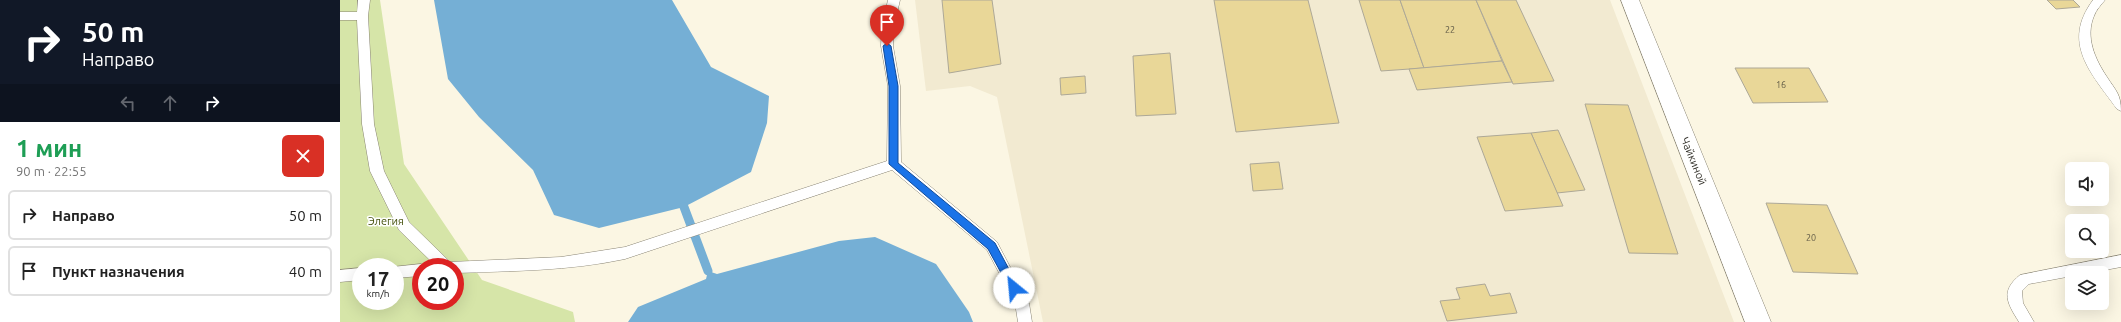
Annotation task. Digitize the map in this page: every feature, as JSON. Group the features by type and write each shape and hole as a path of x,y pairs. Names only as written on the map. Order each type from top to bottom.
{"street":[{"name":"Чайкиной","path":"1630,0 1758,322"}],"lane":[{"path":"364,0 362,16 368,124 377,171 404,226 437,258"},
{"path":"894,0 888,26 887,46 894,86 894,164"},
{"path":"2099,0 2086,17 2084,36 2086,48 2091,63 2121,106"},
{"path":"340,16 362,16"},
{"path":"464,267 577,262 625,253 894,164"},
{"path":"894,164 992,246 1022,302 1026,322"},
{"path":"2027,322 2015,302 2013,292 2017,284 2025,279 2121,261"},
{"path":"340,276 352,275"}],"shaded area":[{"path":"915,0 1610,0 1734,322 1043,322 997,97 970,86 926,91"}],"green space":[{"name":"Элегия","path":"340,0 380,0 404,164 482,280 573,312 575,322 340,322"}],"water":[{"path":"434,0 672,0 711,67 769,96 767,123 751,172 684,207 599,228 554,215 533,170 479,117 448,79"},
{"path":"875,237 936,264 969,312 973,322 628,322 638,307 706,279 708,271 717,274 839,241"}],"building":[{"path":"942,0 992,0 1001,64 949,73"},
{"path":"1214,0 1308,0 1339,123 1236,132"},
{"path":"1359,0 1400,0 1424,68 1381,71"},
{"path":"1400,0 1476,0 1502,61 1424,68"},
{"path":"1476,0 1516,0 1554,81 1513,84"},
{"path":"2047,0 2073,0 2080,7 2056,9"},
{"path":"1170,53 1176,114 1136,116 1133,56"},
{"path":"1502,61 1512,82 1417,90 1409,69"},
{"path":"1735,68 1809,68 1828,102 1753,103"},
{"path":"1085,76 1086,93 1061,95 1060,78"},
{"path":"1585,104 1628,105 1678,254 1629,253"},
{"path":"1558,130 1585,190 1557,193 1531,133"},
{"path":"1531,133 1563,206 1505,211 1477,137"},
{"path":"1279,162 1283,189 1253,191 1250,164"},
{"path":"1766,203 1827,205 1858,274 1793,272"},
{"path":"1485,284 1490,296 1510,293 1517,313 1447,321 1440,301 1460,299 1456,288"}],"waterway":[{"path":"684,207 708,271"}],"route":[{"path":"887,46 894,86 894,164 992,246 1014,288"}]}
